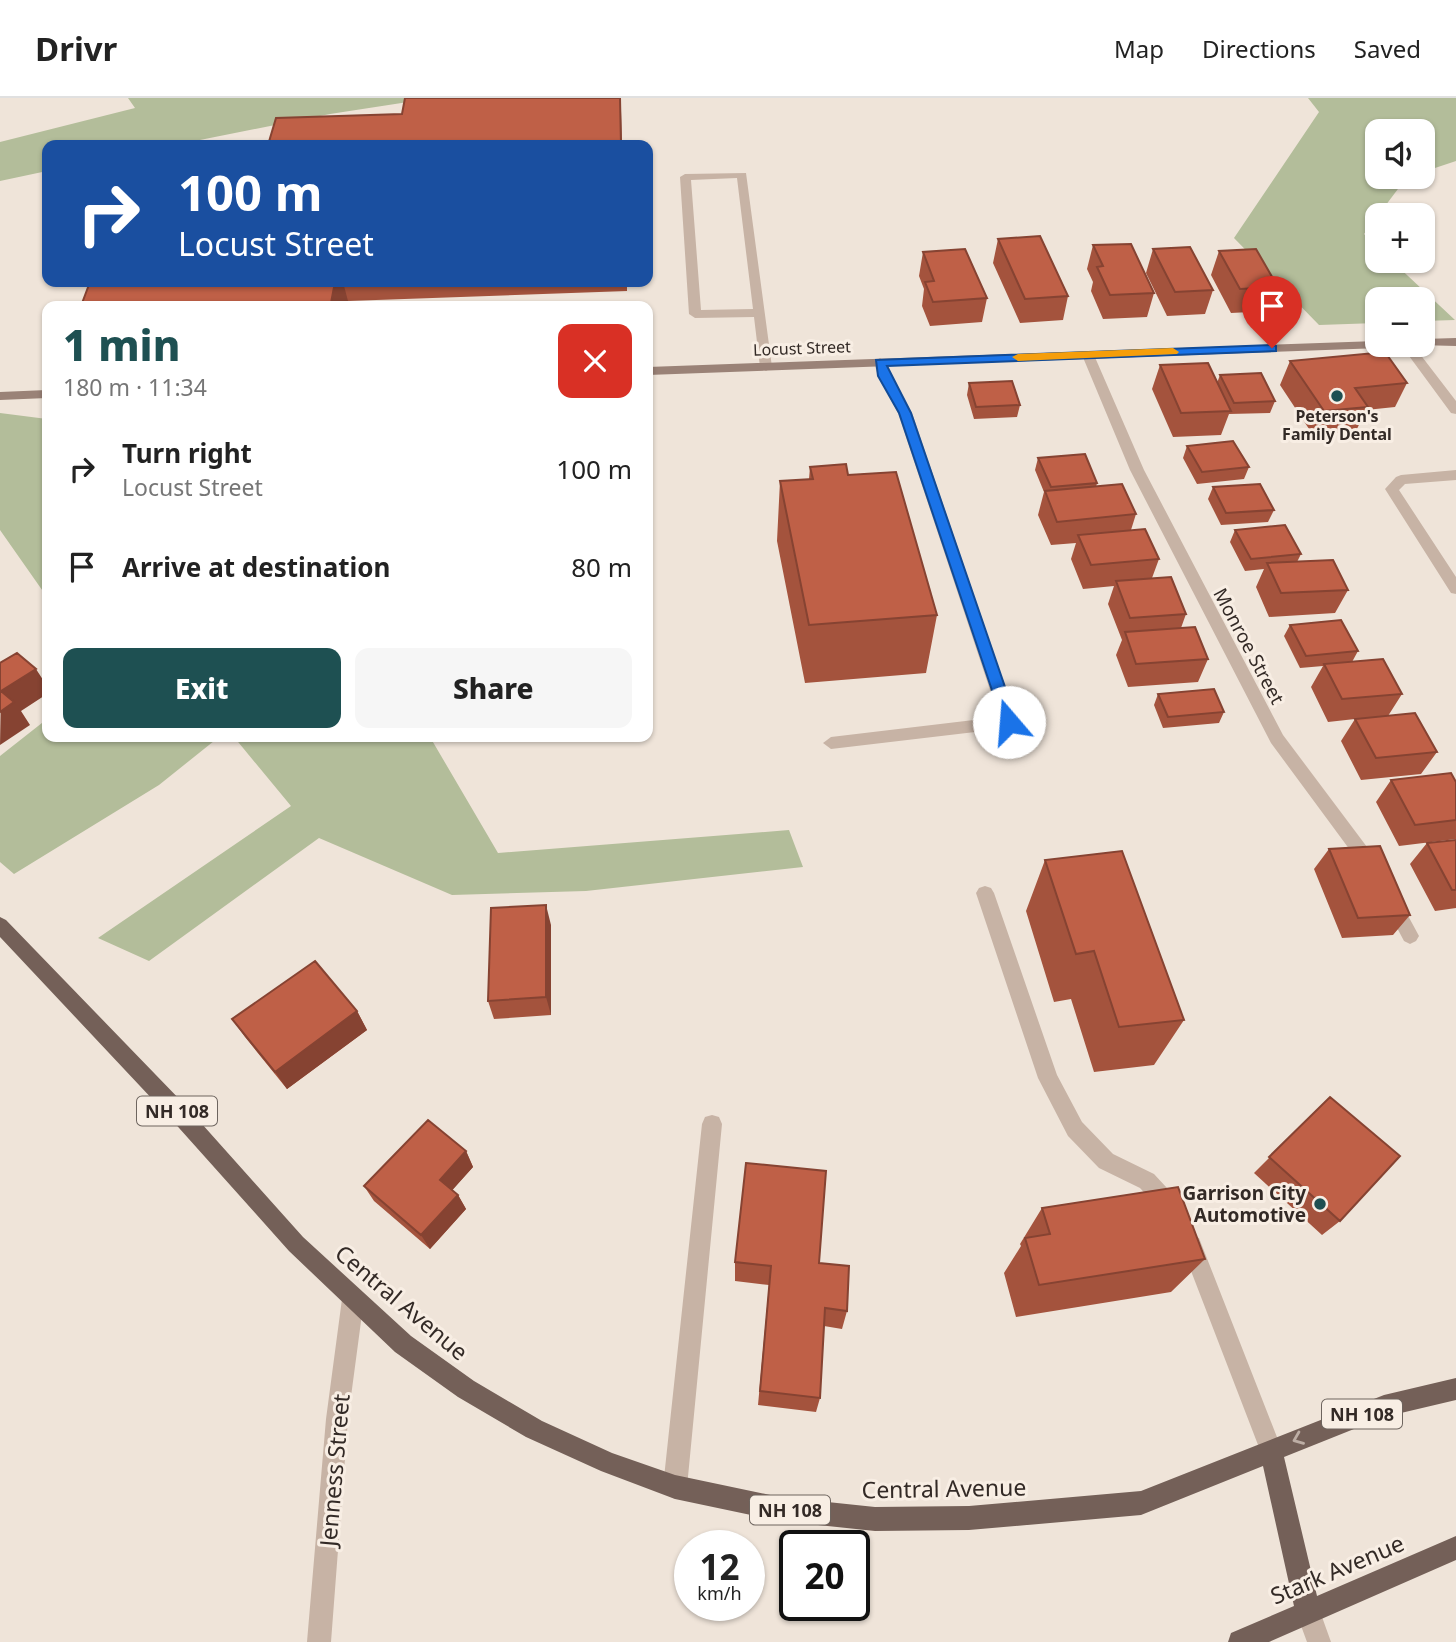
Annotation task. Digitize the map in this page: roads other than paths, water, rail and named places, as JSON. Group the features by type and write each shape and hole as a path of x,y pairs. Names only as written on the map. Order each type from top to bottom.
{"main road":[{"name":"Central Avenue","path":"0,925 178,1112 296,1244 404,1343 488,1402 534,1429 609,1463 675,1487 780,1510 874,1519 969,1518 1141,1503 1384,1406 1456,1389"},
{"path":"1271,1450 1308,1612"},
{"name":"Stark Avenue","path":"1240,1642 1456,1548"}],"street":[{"path":"758,313 695,314 685,177 742,175 766,367"},
{"path":"1435,343 1456,342"},
{"name":"Locust Street","path":"653,371 1365,345"},
{"name":"Monroe Street","path":"1088,355 1138,470 1277,739 1383,886 1410,936"},
{"path":"1416,357 1456,410"},
{"path":"831,743 1009,722 905,413 884,376 880,362"},
{"path":"0,396 42,394"},
{"path":"1456,475 1401,480 1392,489 1456,589"},
{"path":"985,893 1048,1078 1075,1129 1106,1161 1147,1181 1180,1216 1271,1450"},
{"path":"675,1487 712,1124"},
{"name":"Jenness Street","path":"319,1642 337,1419 353,1299"},
{"path":"1308,1612 1319,1642"}],"place":[{"name":"Peterson's Family Dental","path":"1337,396"},
{"name":"Garrison City Automotive","path":"1320,1204"}]}
